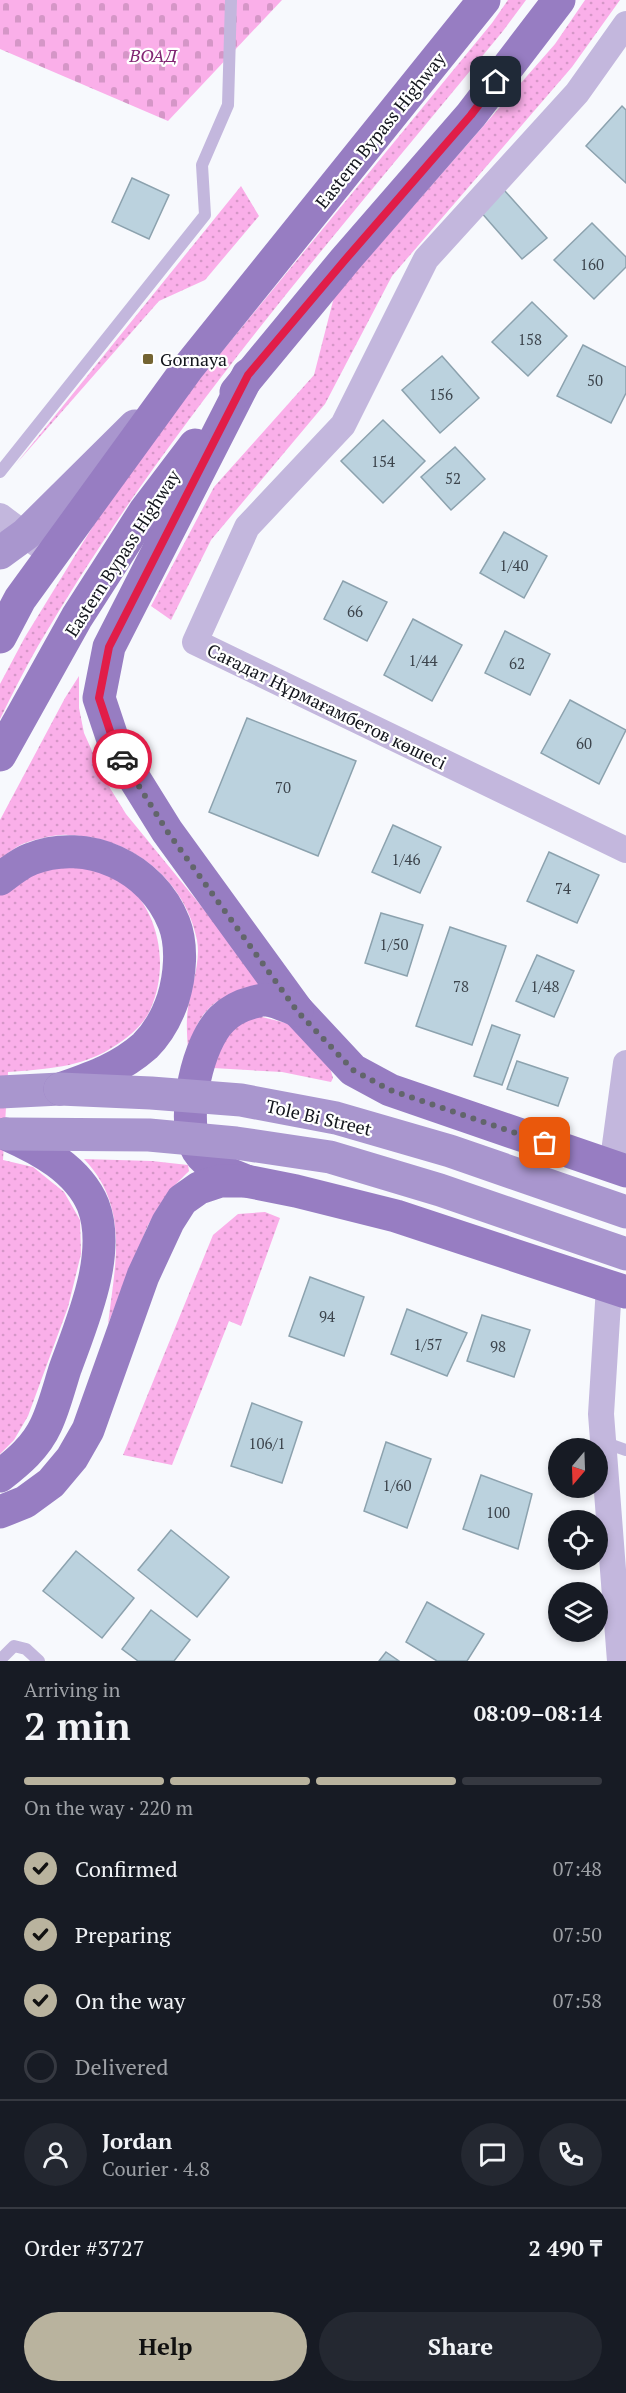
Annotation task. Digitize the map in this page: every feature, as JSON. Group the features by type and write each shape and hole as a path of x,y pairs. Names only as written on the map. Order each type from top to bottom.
{"main road":[{"name":"Eastern Bypass Highway","path":"0,637 20,599 176,384 483,0"},
{"name":"Eastern Bypass Highway","path":"0,755 77,617 145,511 248,375 471,115 559,0"},
{"path":"248,375 109,647 99,698 116,749 167,831 297,1011 353,1070 390,1090 619,1169"},
{"path":"0,553 13,525 176,384"},
{"path":"0,879 30,859 64,851 98,854 129,867 156,892 174,923 179,956 177,985 167,1018 145,1045 112,1070 60,1089"},
{"path":"297,1011 266,999 241,1005 221,1020 208,1038 192,1093 190,1127 195,1147 214,1168 246,1181 396,1216 618,1290"},
{"name":"Tole Bi Street","path":"0,1092 60,1089 151,1093 241,1100 336,1118 450,1151 626,1212"},
{"path":"0,1476 26,1455 45,1427 85,1312 96,1268 100,1235 93,1204 75,1176 39,1149 3,1134"},
{"name":"Tole Bi Street","path":"3,1134 149,1135 236,1143 330,1157 440,1190 626,1254"},
{"path":"0,1512 25,1502 51,1483 72,1458 88,1430 143,1276 168,1222 182,1200 199,1188 220,1181 246,1181"}],"street":[{"name":"Сағадат Нұрмағамбетов көшесі","path":"626,24 577,93 426,259 343,425 247,527 195,642 626,850"},
{"path":"13,525 51,556"},
{"path":"619,1169 626,1063"},
{"path":"618,1290 601,1414 615,1446 620,1661"}],"lane":[{"path":"0,472 205,215 202,165 228,105 231,0"},
{"path":"0,1660 14,1646 26,1649 39,1661"}],"green space":[{"name":"ВОАД","path":"0,0 282,0 168,121 0,49"},
{"path":"508,0 526,0 258,330 142,484 88,564 38,646 0,719 0,684 25,637 106,505 155,433 492,23"},
{"path":"585,0 620,0 572,67 392,276 325,404 211,540 171,620 151,606 214,487 314,375 334,297 555,44"},
{"path":"241,186 259,216 205,280 159,301 16,464"},
{"path":"79,676 79,708 84,733 105,780 126,814 270,990 239,993 216,1002 200,1020 188,1049 187,1013 197,966 197,940 191,918 167,880 133,853 113,843 91,837 63,835 42,838 13,849 0,859 0,820"},
{"path":"65,863 113,875 132,889 143,904 157,937 160,973 157,991 148,1014 135,1030 119,1043 101,1054 75,1063 8,1072 3,1160 33,1167 64,1192 80,1220 81,1254 68,1307 28,1416 14,1440 0,1454 0,893 34,868"},
{"path":"258,1016 290,1024 330,1068 333,1078 331,1082 282,1072 213,1068 226,1030"},
{"path":"84,1159 152,1161 188,1165 189,1171 169,1191 148,1225 108,1324 116,1259 114,1217 99,1177"},
{"path":"265,1212 280,1218 241,1326 229,1321 172,1465 123,1455 213,1235 238,1214"}],"building":[{"path":"622,106 626,110 626,183 586,146"},
{"path":"132,178 169,195 149,239 112,222"},
{"path":"504,190 547,238 522,259 480,211"},
{"path":"592,223 626,257 626,267 594,299 554,260"},
{"path":"532,302 567,336 528,376 492,342"},
{"path":"583,345 626,367 626,393 611,423 557,396"},
{"path":"442,356 479,398 440,433 402,390"},
{"path":"383,420 425,461 383,503 341,461"},
{"path":"455,447 485,479 451,510 421,477"},
{"path":"504,532 547,556 524,598 480,573"},
{"path":"343,581 387,602 367,641 324,619"},
{"path":"413,619 462,645 432,701 384,675"},
{"path":"505,631 550,654 530,695 485,673"},
{"path":"570,700 626,730 599,784 541,753"},
{"path":"247,718 356,761 318,856 209,812"},
{"path":"393,825 441,847 420,893 372,872"},
{"path":"549,852 599,875 577,923 527,901"},
{"path":"381,913 423,925 407,976 365,963"},
{"path":"450,927 506,946 472,1045 416,1026"},
{"path":"537,955 574,971 554,1017 516,1001"},
{"path":"492,1025 520,1035 502,1085 474,1076"},
{"path":"517,1061 568,1078 558,1106 507,1089"},
{"path":"310,1277 364,1297 344,1356 289,1336"},
{"path":"407,1309 467,1333 447,1376 391,1354"},
{"path":"482,1315 530,1330 514,1377 467,1361"},
{"path":"252,1403 302,1422 282,1483 231,1466"},
{"path":"386,1442 431,1459 407,1528 364,1511"},
{"path":"481,1475 532,1494 518,1549 463,1529"},
{"path":"171,1530 229,1577 197,1617 138,1570"},
{"path":"76,1551 134,1598 102,1638 43,1591"},
{"path":"427,1602 484,1634 467,1661 437,1661 406,1642"},
{"path":"151,1610 190,1640 174,1661 138,1661 122,1649"},
{"path":"386,1652 399,1661 379,1661"}],"way so far":[{"path":"122,759 167,831 297,1011 353,1070 390,1090 545,1143"}],"place":[{"name":"Gornaya","path":"148,359"}],"route":[{"path":"122,759 116,749 99,698 109,647 248,375 471,115 496,82"}]}
